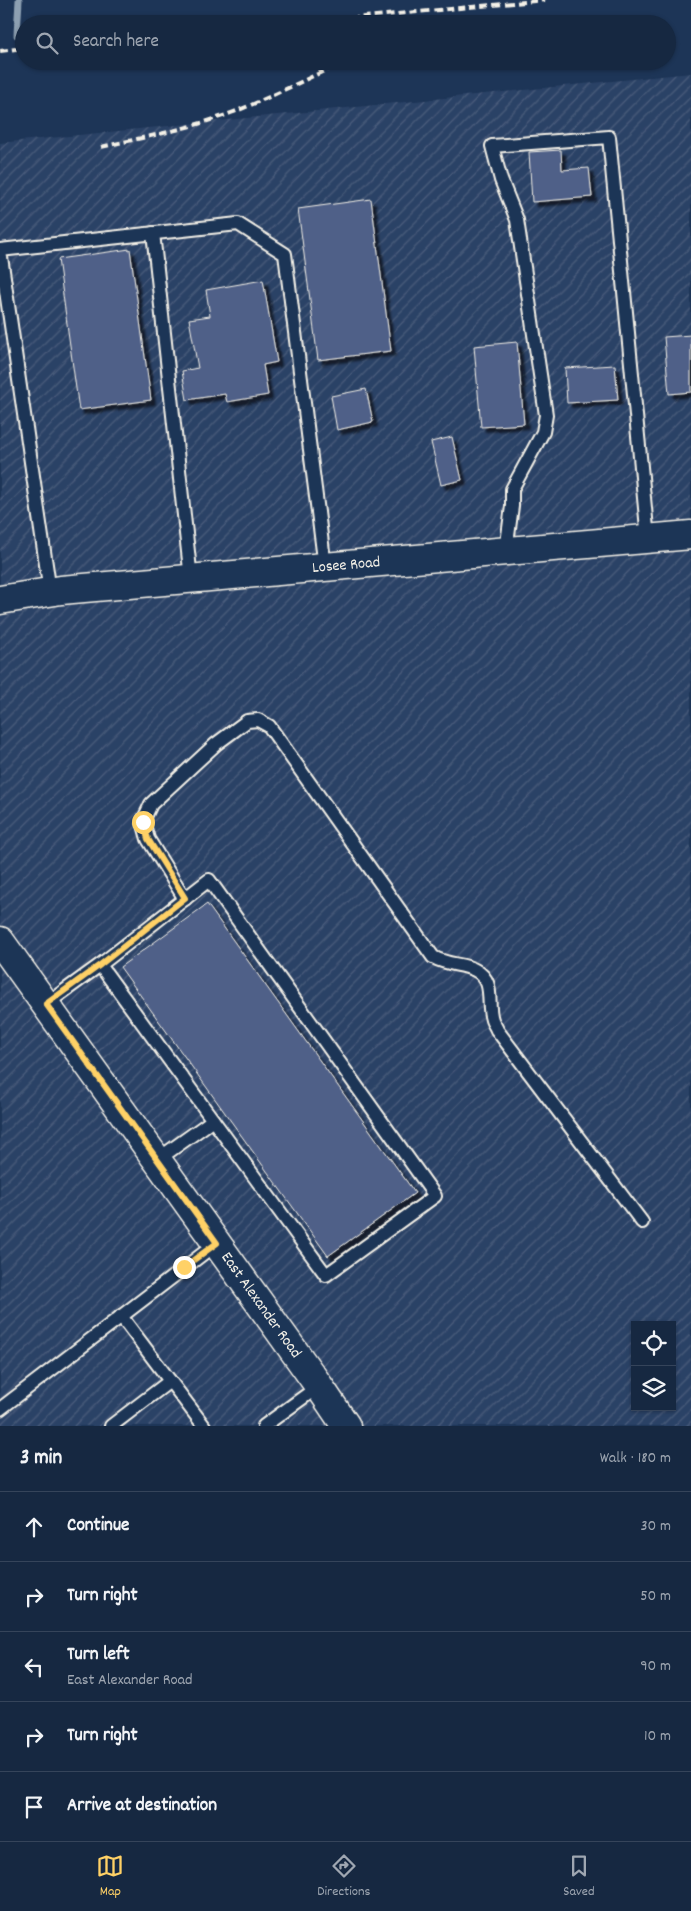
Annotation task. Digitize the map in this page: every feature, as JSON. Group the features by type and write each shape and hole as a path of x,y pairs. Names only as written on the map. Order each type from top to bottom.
{"main road":[{"name":"Losee Road","path":"0,600 50,592 691,535"},
{"name":"East Alexander Road","path":"0,942 346,1426"}],"lane":[{"path":"506,551 512,506 512,489 543,432 546,415 517,220 492,146 609,137 648,539"},
{"path":"50,592 0,250 238,224 285,254 325,567"},
{"path":"153,233 191,579"},
{"path":"185,898 148,839 143,822 151,804 216,744 247,721 258,720 269,726 433,957 443,963 474,969 484,977 490,989 492,1018 497,1030 642,1222"},
{"path":"46,1004 100,965 209,880 435,1196 326,1275 100,965"},
{"path":"157,1160 213,1120"},
{"path":"0,1409 217,1243"},
{"path":"121,1316 204,1426"},
{"path":"112,1426 170,1381"},
{"path":"264,1426 319,1386"}],"shaded area":[{"path":"691,73 691,1426 0,1426 0,143"}],"building":[{"path":"561,150 562,170 589,168 592,197 532,202 529,152"},
{"path":"371,199 391,351 318,360 298,209"},
{"path":"130,249 151,400 79,410 58,259"},
{"path":"263,280 277,362 263,365 268,395 227,402 225,394 187,400 182,371 198,368 189,319 210,316 206,290"},
{"path":"691,335 691,392 669,394 664,337"},
{"path":"517,342 524,424 481,427 474,346"},
{"path":"615,365 618,400 567,403 565,368"},
{"path":"366,389 373,422 337,430 331,396"},
{"path":"452,437 462,480 441,485 431,442"},
{"path":"207,904 415,1193 328,1256 120,967"}],"waterway":[{"path":"18,15 19,0"}],"railway":[{"path":"386,15 545,0"},
{"path":"0,51 15,49"},
{"path":"101,147 215,119 261,101 327,70"}],"route":[{"path":"143,822 148,839 185,898 100,965 46,1004 217,1243 184,1267"}]}
